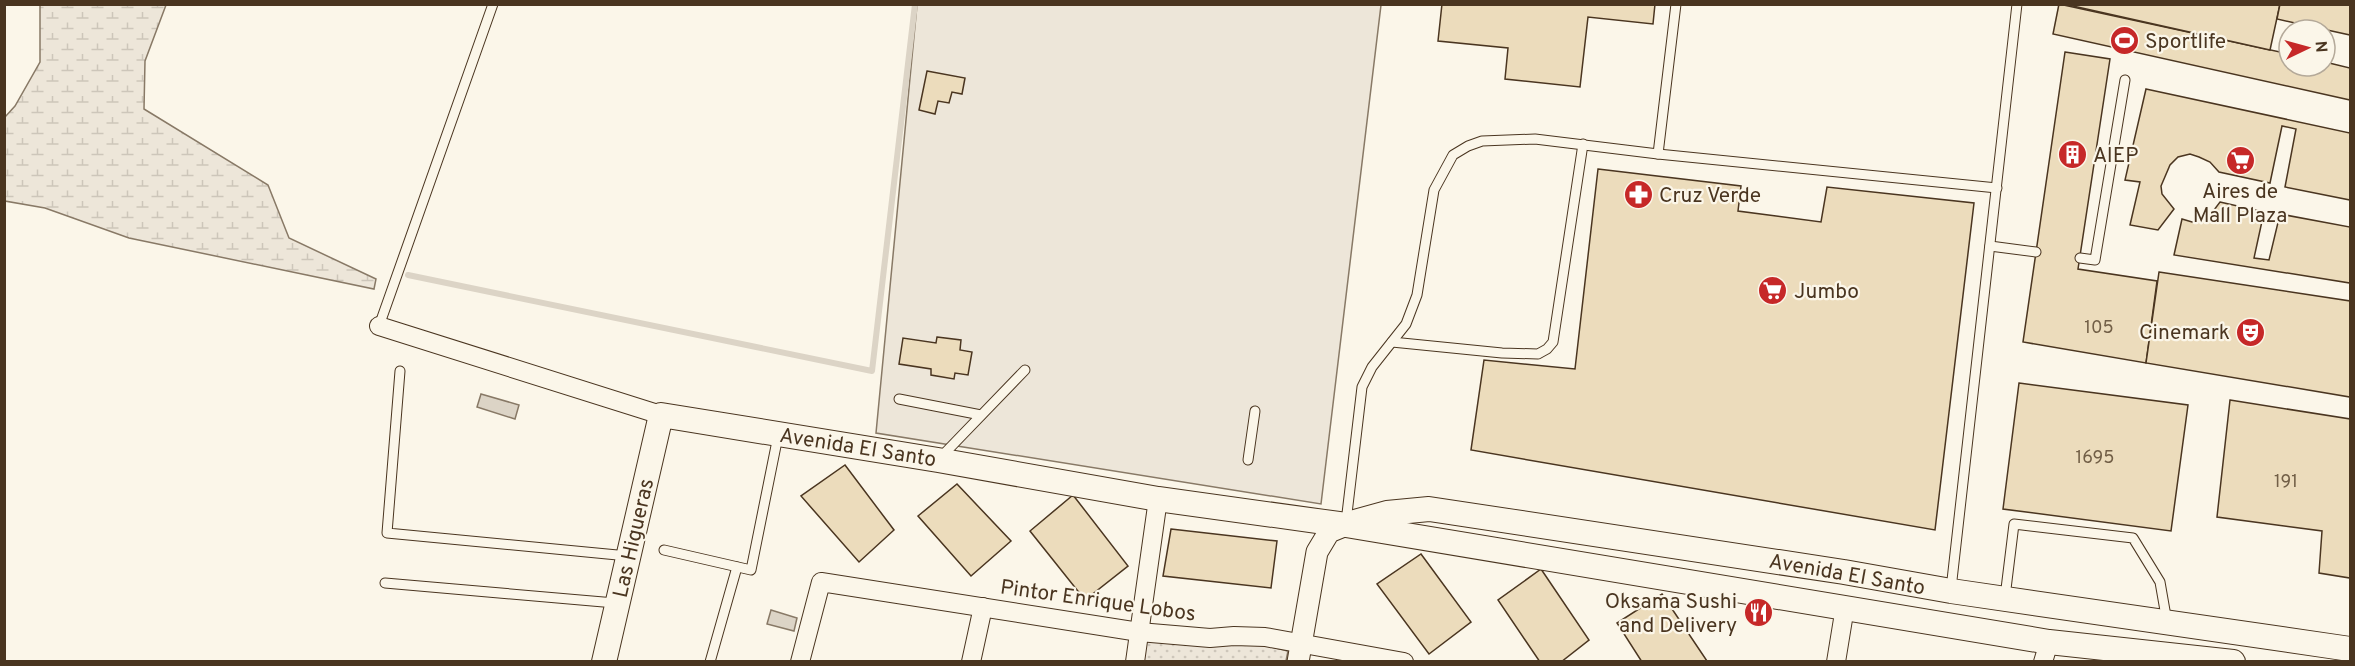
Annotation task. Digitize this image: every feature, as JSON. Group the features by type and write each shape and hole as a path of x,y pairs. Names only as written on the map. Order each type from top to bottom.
{"main road":[{"name":"Avenida El Santo","path":"661,415 1158,499 1346,525 1845,607 2046,652 2233,662"},
{"name":"Las Higueras","path":"604,662 661,415"},
{"name":"Avenida El Santo","path":"1346,525 1387,513 1429,509 1844,572 1951,591 2350,649"},
{"path":"2014,600 2039,621 2046,652"}],"street":[{"name":"Avenida El Santo","path":"379,326 661,415"},
{"path":"1135,662 1158,499"},
{"path":"1300,653 1317,552 1329,532 1346,525"},
{"name":"Pintor Enrique Lobos","path":"800,662 821,582 1139,632 1209,638 1265,636 1300,653 1404,662"},
{"path":"971,662 983,607"},
{"path":"1836,662 1845,607"}],"lane":[{"path":"379,326 493,4"},
{"path":"1658,154 1676,4"},
{"path":"1951,591 2017,4"},
{"path":"2080,258 2095,260 2125,80"},
{"path":"1346,525 1362,387 1372,367 1406,324 1417,295 1434,190 1454,155 1468,146 1482,141 1535,139 1658,154 1997,188"},
{"path":"1392,342 1502,353 1538,354 1547,349 1552,342 1583,144"},
{"path":"1990,246 2036,252"},
{"path":"938,460 1025,370"},
{"path":"400,371 387,532 628,556"},
{"path":"899,399 981,416"},
{"path":"1248,460 1255,411"},
{"path":"664,550 751,570 778,434"},
{"path":"2014,600 2014,524 2133,538 2160,582 2167,623"},
{"path":"710,662 737,567"},
{"path":"385,583 618,604"}],"green space":[{"path":"40,5 166,5 145,61 144,109 268,185 289,238 376,279 374,289 129,238 45,208 5,201 5,117 15,106 40,62"},
{"path":"917,5 1381,5 1321,504 876,433"},
{"path":"1149,637 1255,643 1288,651 1286,661 1138,662 1140,643"}],"shaded area":[{"path":"481,394 519,405 515,419 477,407"},
{"path":"771,610 797,618 794,631 767,624"}],"building":[{"path":"1442,4 1655,4 1653,24 1588,17 1580,87 1505,79 1508,48 1438,41"},
{"path":"2059,4 2277,51 2277,78 2337,78 2337,65 2350,68 2350,100 2053,34"},
{"path":"2064,4 2280,4 2270,50"},
{"path":"2280,4 2350,4 2350,35 2337,32 2337,18 2277,18"},
{"name":"AIEP","path":"2065,52 2110,59 2078,269 2157,281 2146,363 2023,342"},
{"path":"927,71 965,78 962,94 952,92 949,103 938,101 935,114 919,110"},
{"name":"Aires de Mall Plaza","path":"2146,89 2350,133 2350,200 2285,187 2296,129 2282,126 2270,183 2219,172 2210,162 2190,154 2178,157 2170,165 2161,186 2162,194 2174,209 2158,230 2130,225 2140,182 2125,180"},
{"name":"Jumbo","path":"1598,169 1741,186 1738,211 1821,222 1827,187 1974,203 1935,530 1471,450 1484,360 1575,369"},
{"name":"Aires de Mall Plaza","path":"2220,202 2264,212 2254,258 2269,260 2280,214 2350,227 2350,283 2174,255 2182,219 2192,222 2203,220"},
{"name":"Cinemark","path":"2159,272 2350,301 2350,397 2146,363"},
{"path":"937,337 961,340 960,350 972,352 968,375 955,373 954,379 931,375 931,369 899,364 903,338 936,343"},
{"path":"2019,383 2188,405 2171,531 2003,509"},
{"path":"2230,400 2350,419 2350,578 2319,573 2322,531 2217,517"},
{"path":"845,465 894,530 859,562 801,496"},
{"path":"957,484 1011,541 971,576 918,516"},
{"path":"1073,495 1128,566 1085,600 1030,531"},
{"path":"1171,529 1277,541 1271,588 1163,576"},
{"path":"1421,554 1471,622 1429,654 1377,584"},
{"path":"1541,569 1589,640 1561,662 1540,662 1498,600"},
{"path":"1662,594 1707,662 1642,662 1617,623"}],"waterway":[{"path":"408,275 872,371 915,4"}],"place":[{"name":"Sportlife","path":"2124,41"},
{"name":"AIEP","path":"2072,155"},
{"name":"Aires de Mall Plaza","path":"2240,160"},
{"name":"Cruz Verde","path":"1638,195"},
{"name":"Jumbo","path":"1773,291"},
{"name":"Cinemark","path":"2251,332"},
{"name":"Oksama Sushi and Delivery","path":"1758,613"}]}
